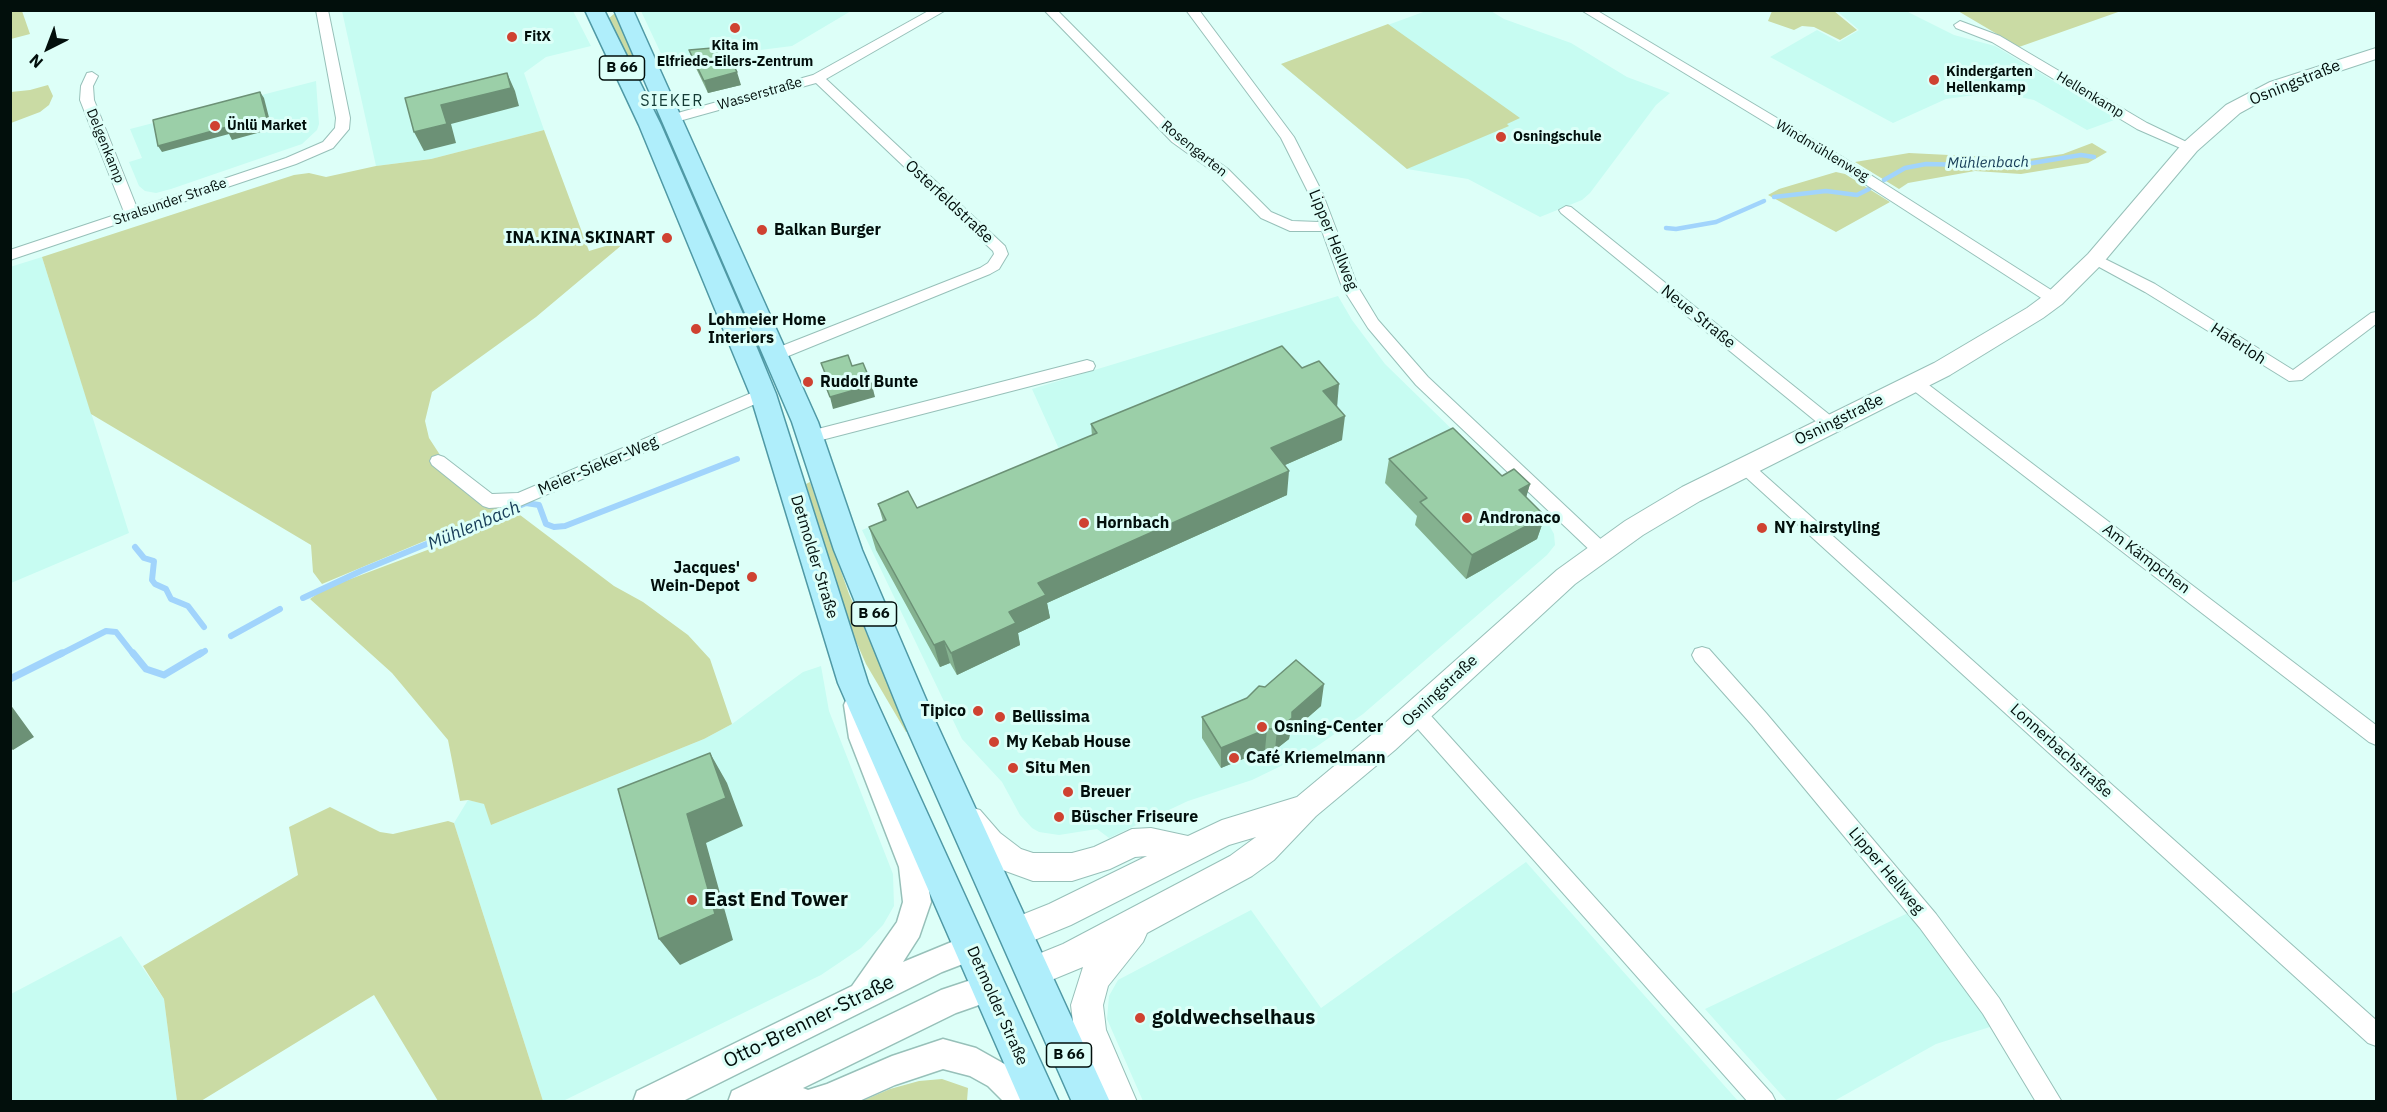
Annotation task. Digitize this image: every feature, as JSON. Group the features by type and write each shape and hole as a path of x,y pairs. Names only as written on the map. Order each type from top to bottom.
{"main road":[{"name":"Detmolder Straße","path":"594,10 650,125 763,394 854,683 1040,1101"},
{"name":"Detmolder Straße","path":"623,10 810,437 848,550 955,801 1091,1101"},
{"name":"Osningstraße","path":"1032,972 1074,955 1142,920 1241,866 1263,850 1306,807 1416,713 1509,627 1566,577 1602,550 1691,494 1975,351 2054,299 2095,259 2190,147 2229,112 2255,96 2299,78 2376,53"},
{"path":"955,801 989,843 1011,859 1033,867 1072,867 1099,860 1132,843 1151,842 1189,850"},
{"name":"Osningstraße","path":"1016,933 1060,915 1222,834 1306,807"},
{"path":"1120,1101 1090,1031 1087,1005 1094,978 1142,920"},
{"path":"971,947 1016,933"},
{"path":"989,988 1032,972"}],"street":[{"name":"Stralsunder Straße","path":"10,255 304,157 328,145 342,129 343,118 322,10"},
{"name":"Wasserstraße","path":"672,119 818,78 940,10"},
{"name":"Rosengarten","path":"1050,10 1177,139 1223,172 1266,215 1290,226 1329,227"},
{"path":"1193,13 1208,10"},
{"name":"Windmühlenweg","path":"1587,10 1839,161 2054,299"},
{"name":"Lipper Hellweg","path":"1193,13 1287,138 1315,192 1350,287 1373,324 1422,381 1602,550"},
{"name":"Hellenkamp","path":"1960,25 1996,39 2142,126 2190,147"},
{"name":"Delgenkamp","path":"92,76 87,86 87,100 132,214"},
{"name":"Osterfeldstraße","path":"775,355 985,271 994,266 1001,254 999,249 972,222 818,78"},
{"name":"Neue Straße","path":"1566,210 1830,424"},
{"name":"Haferloh","path":"2095,259 2150,288 2289,375 2296,375 2376,317"},
{"path":"810,437 1087,366"},
{"name":"Am Kämpchen","path":"1915,383 2376,736"},
{"name":"Meier-Sieker-Weg","path":"438,461 489,501 520,499 763,394"},
{"name":"Lonnerbachstraße","path":"1745,467 2376,1035"},
{"name":"Lipper Hellweg","path":"1702,655 1760,719 1928,921 1991,1005 2050,1101"},
{"path":"854,683 861,738 912,867 917,902 909,928 893,955 870,985 854,1001"},
{"path":"1416,713 1764,1101"},
{"name":"Otto-Brenner-Straße","path":"648,1101 934,961 971,947"},
{"path":"755,1096 951,1000 989,988"},
{"path":"815,1101 828,1099 892,1071 944,1054 976,1063 998,1076 1027,1101"},
{"path":"755,1096 801,1101"}],"shaded area":[{"path":"11,10 22,11 30,34 11,39"},
{"name":"Kindergarten Hellenkamp","path":"1905,10 1954,35 1995,46 2117,119 2087,130 2034,100 1996,92 1946,99 1893,123 1770,57 1817,30 1839,42 1859,30 1837,11"},
{"path":"342,11 573,11 591,46 546,57 524,73 544,130 431,159 376,166"},
{"name":"Kita im Elfriede-Eilers-Zentrum","path":"641,11 851,11 792,46 665,62"},
{"name":"Osningschule","path":"1426,11 1491,11 1504,19 1571,43 1627,77 1670,93 1656,105 1590,193 1582,200 1540,217 1468,179 1407,169 1281,64"},
{"path":"1772,11 1834,11 1857,30 1840,40 1814,27 1802,26 1794,30 1768,21"},
{"path":"1958,11 2121,11 2019,47"},
{"path":"615,13 638,65 632,67 608,19"},
{"path":"1388,24 1520,118 1507,124 1509,126 1407,169 1281,64"},
{"path":"316,81 319,124 317,130 302,144 156,193 145,191 139,186 129,162 142,158 130,129"},
{"path":"48,85 53,96 49,105 40,112 11,123 11,92"},
{"path":"544,130 589,251 629,239 536,317 432,392 425,421 429,438 442,458 508,506 322,584 313,572 311,545 91,414 42,257 294,175 309,173 326,177 376,166 431,159"},
{"path":"2092,143 2107,152 2088,163 2021,174 1975,171 1908,183 1899,189 1855,162 1909,153 2029,159 2063,154"},
{"path":"1836,172 1845,174 1890,202 1836,232 1768,195 1779,189"},
{"path":"42,257 129,533 11,583 10,267"},
{"path":"1338,296 1352,320 1385,364 1548,523 1554,534 1555,545 1547,555 1363,714 1316,747 1252,780 1188,801 1109,838 1097,829 1059,835 1039,832 1020,815 1002,782 962,739 862,530 1059,449 1032,389"},
{"path":"810,482 849,594 910,731 906,732 866,664 848,623 806,484"},
{"path":"520,515 614,586 643,602 688,635 710,659 732,724 704,739 491,825 484,804 468,800 460,801 448,740 392,673 310,599 324,589"},
{"path":"821,666 829,711 893,874 894,906 883,925 861,948 821,975 563,1101 543,1101 454,823 468,800 485,804 491,825 704,739 732,724 803,672"},
{"path":"330,807 380,832 393,834 448,821 454,823 543,1101 438,1101 374,995 201,1101 177,1101 164,999 143,966 298,875 289,827"},
{"path":"1526,862 1738,1101 1143,1101 1107,1019 1109,996 1118,980 1251,910 1321,1008"},
{"path":"1908,913 1980,1004 1993,1026 1936,1044 1834,1101 1787,1101 1705,1009"},
{"path":"121,936 164,999 177,1101 11,1102 11,994"},
{"path":"942,1079 968,1088 967,1101 862,1101 890,1089 919,1081"}],"building":[{"path":"724,47 737,72 704,81 689,50"},
{"path":"507,73 511,88 441,105 447,124 414,132 405,98"},
{"name":"Ünlü Market","path":"260,92 268,123 228,133 227,127 158,146 153,120"},
{"name":"Hornbach","path":"1282,346 1302,368 1319,361 1339,384 1323,391 1345,416 1271,448 1289,471 1038,583 1046,595 1009,612 1016,623 951,653 944,641 934,645 869,527 886,520 878,504 908,491 917,508 1097,433 1091,424"},
{"path":"848,355 852,366 863,363 872,385 830,397 821,374 825,373 821,363"},
{"name":"Andronaco","path":"1453,428 1502,476 1514,469 1530,484 1519,490 1545,516 1472,555 1420,502 1427,498 1389,459"},
{"path":"1296,660 1324,684 1292,712 1292,718 1277,729 1267,729 1221,748 1202,717 1247,698 1259,686 1265,687"},
{"path":"710,753 726,798 687,814 715,914 659,939 618,789"}],"waterway":[{"name":"Mühlenbach","path":"1884,180 1905,168 1926,164 2014,166 2081,155 2094,157"},
{"name":"Mühlenbach","path":"1774,197 1826,191 1857,195 1869,189"},
{"name":"Mühlenbach","path":"1666,228 1676,229 1716,222 1764,201"},
{"name":"Mühlenbach","path":"303,598 361,571 526,503 539,505 546,524 554,527 565,526 737,459"},
{"name":"Mühlenbach","path":"135,547 144,558 154,561 152,580 155,584 166,589 171,599 188,606 204,627"},
{"name":"Mühlenbach","path":"231,636 280,609"},
{"name":"Mühlenbach","path":"59,655 106,631 116,632 134,655"},
{"name":"Mühlenbach","path":"199,655 205,651"},
{"name":"Mühlenbach","path":"10,679 62,653"},
{"name":"Mühlenbach","path":"133,653 146,669 164,675 201,653"}],"place":[{"name":"Kita im Elfriede-Eilers-Zentrum","path":"735,28"},
{"name":"FitX","path":"512,37"},
{"name":"Kindergarten Hellenkamp","path":"1934,80"},
{"name":"Ünlü Market","path":"215,126"},
{"name":"Osningschule","path":"1501,137"},
{"name":"Balkan Burger","path":"762,230"},
{"name":"INA.KINA SKINART","path":"667,238"},
{"name":"Lohmeier Home Interiors","path":"696,329"},
{"name":"Rudolf Bunte","path":"808,382"},
{"name":"Andronaco","path":"1467,518"},
{"name":"Hornbach","path":"1084,523"},
{"name":"NY hairstyling","path":"1762,528"},
{"name":"Jacques' Wein-Depot","path":"752,577"},
{"name":"Tipico","path":"978,711"},
{"name":"Bellissima","path":"1000,717"},
{"name":"Osning-Center","path":"1262,727"},
{"name":"My Kebab House","path":"994,742"},
{"name":"Café Kriemelmann","path":"1234,758"},
{"name":"Situ Men","path":"1013,768"},
{"name":"Breuer","path":"1068,792"},
{"name":"Büscher Friseure","path":"1059,817"},
{"name":"East End Tower","path":"692,900"},
{"name":"goldwechselhaus","path":"1140,1018"}],"district":[{"name":"SIEKER","path":"672,101"}]}
